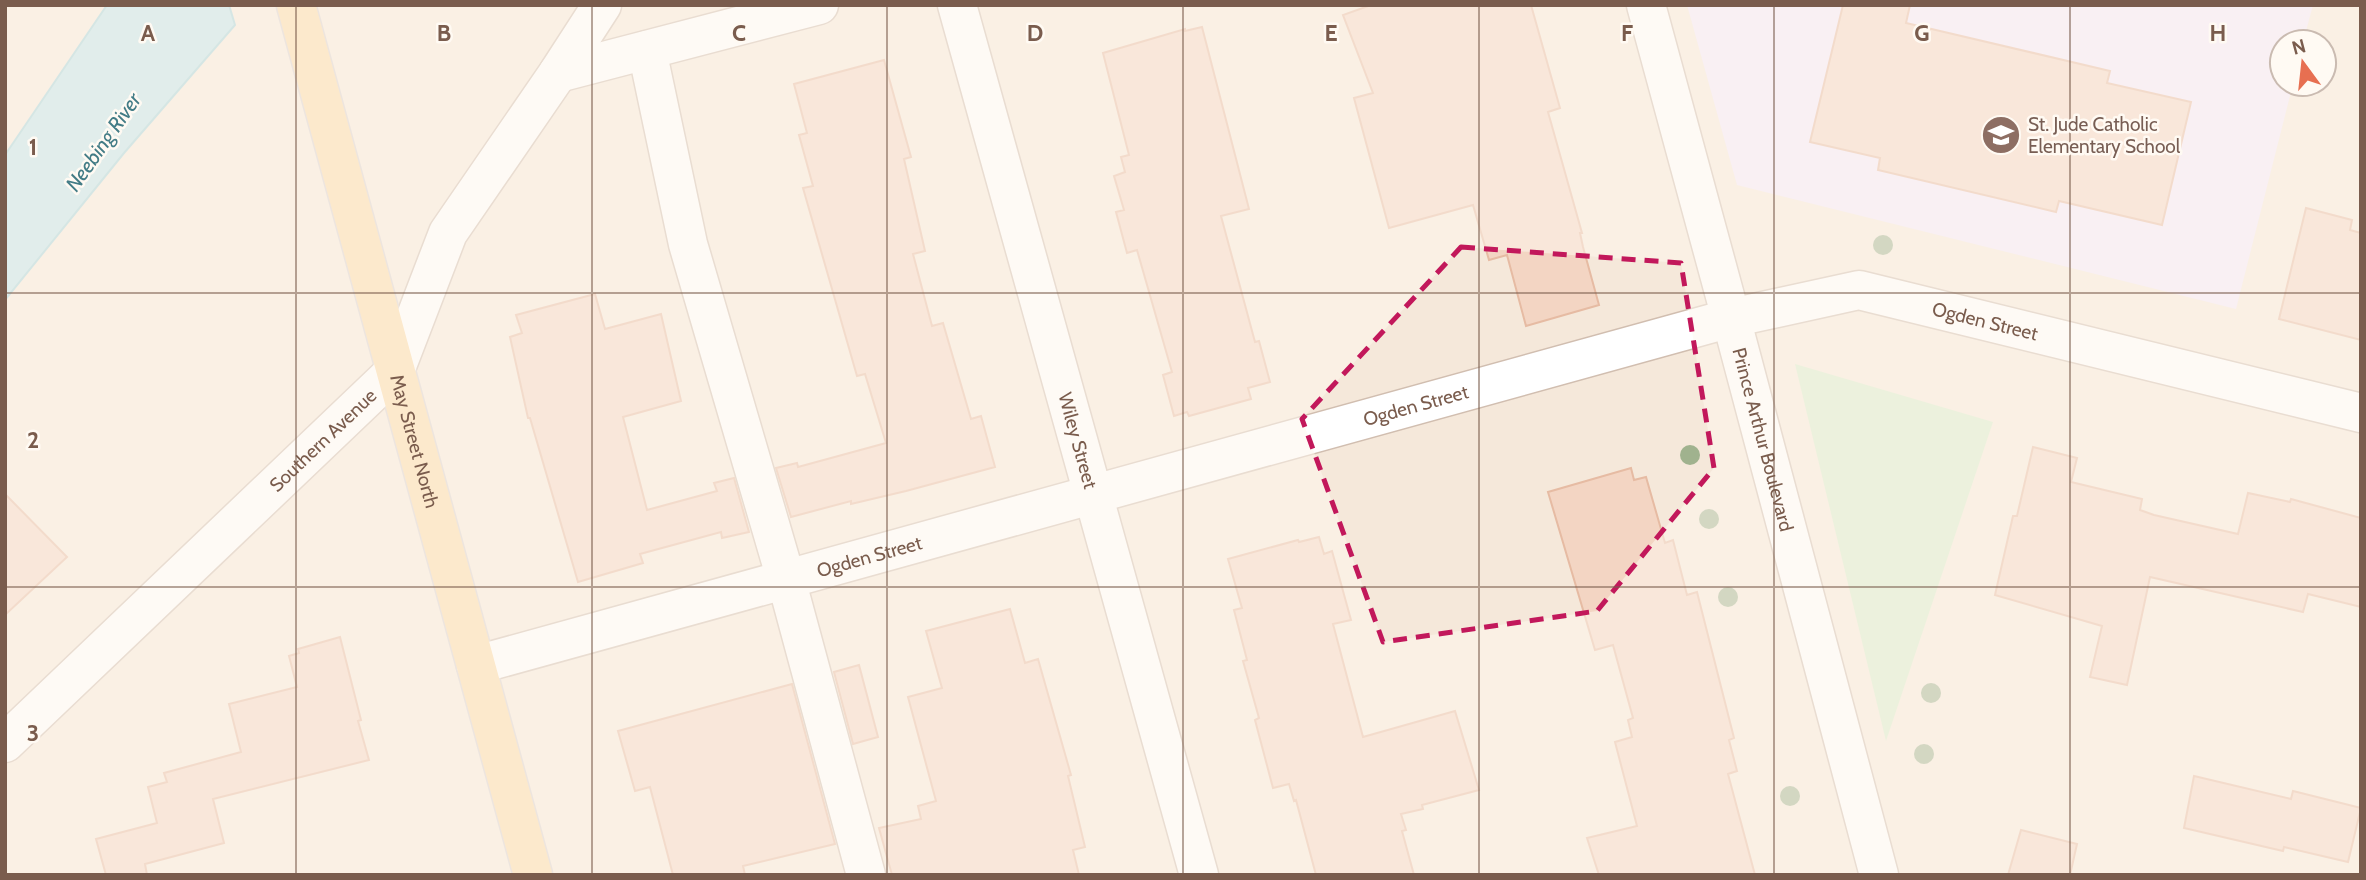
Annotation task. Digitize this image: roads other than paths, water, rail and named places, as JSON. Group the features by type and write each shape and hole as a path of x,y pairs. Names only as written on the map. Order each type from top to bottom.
{"main road":[{"name":"May Street North","path":"296,5 533,875"}],"street":[{"name":"Southern Avenue","path":"5,743 395,370 448,233 602,5"},
{"path":"558,73 820,5"},
{"name":"Wiley Street","path":"957,5 1199,875"},
{"name":"Prince Arthur Boulevard","path":"1646,5 1878,875"},
{"path":"647,50 688,244 786,579 866,875"},
{"name":"Ogden Street","path":"476,665 1731,318 1858,290 2361,413"}],"water":[{"name":"Neebing River","path":"107,5 229,5 235,25 124,153 5,300 5,155"}],"place":[{"name":"St. Jude Catholic Elementary School","path":"2001,135"}]}
